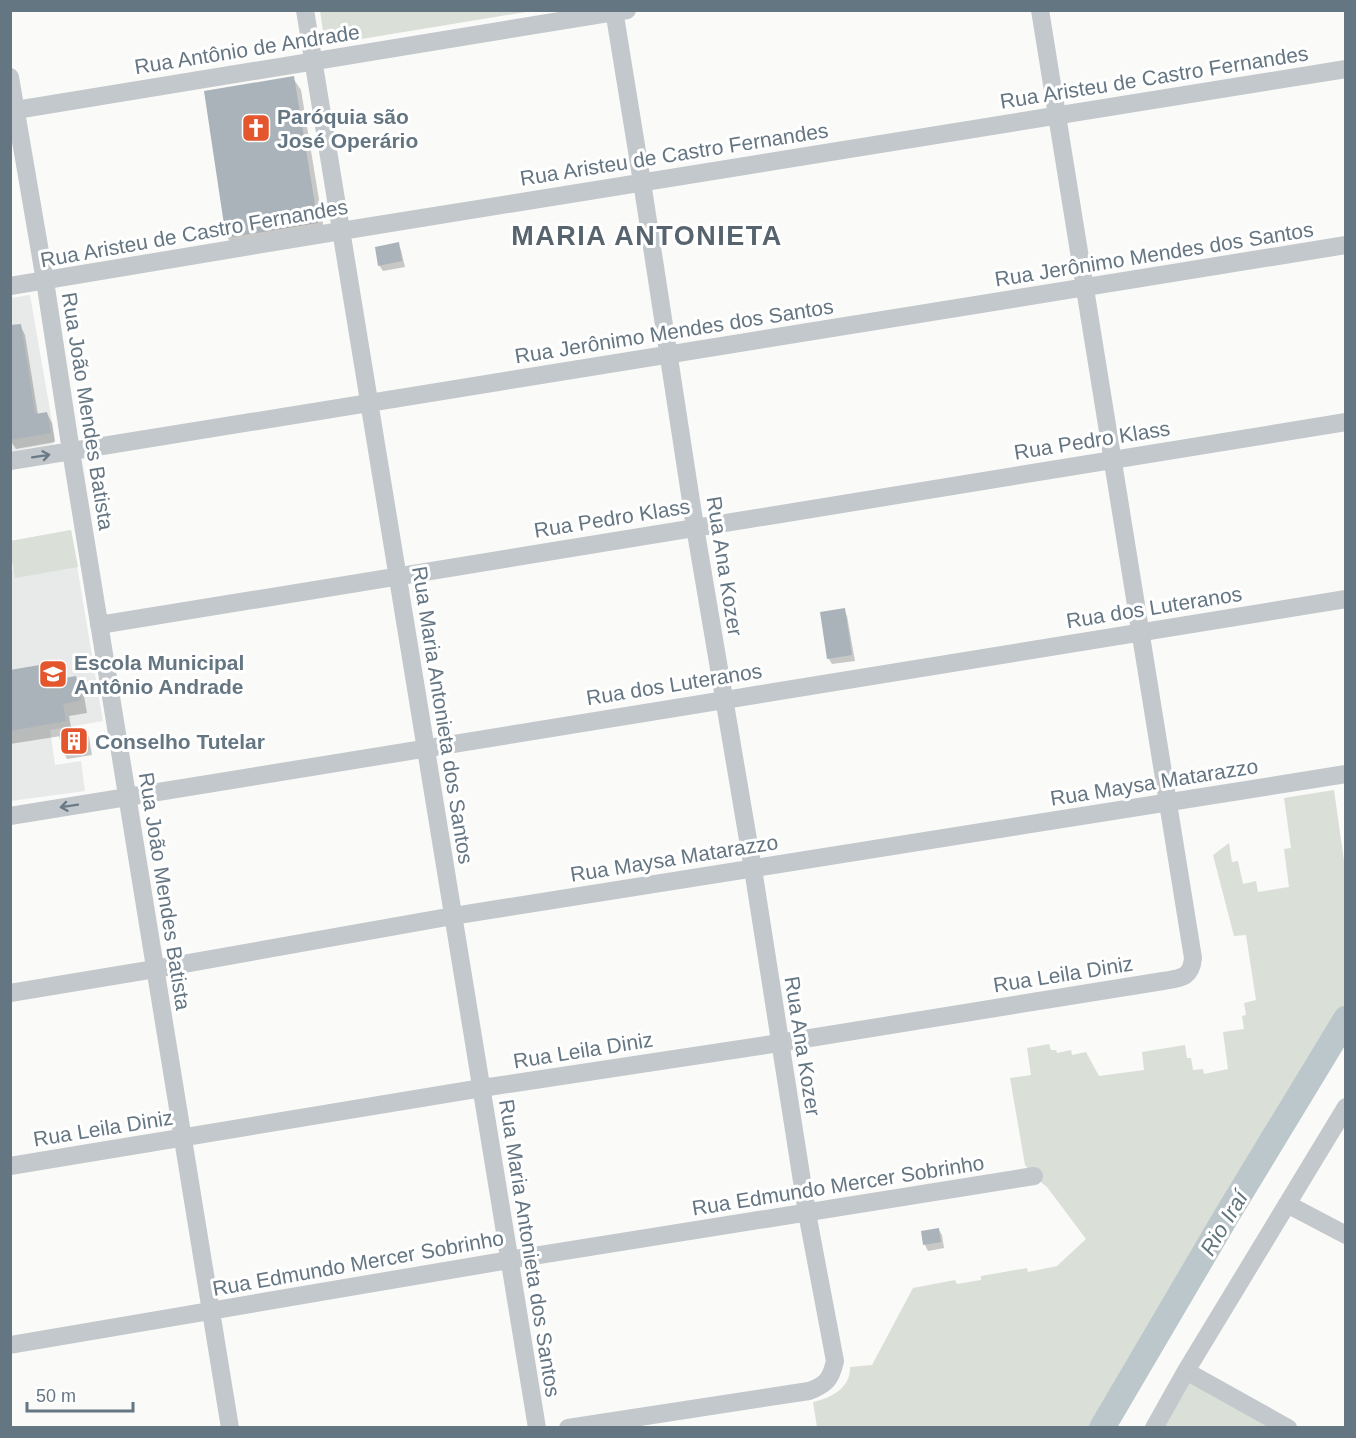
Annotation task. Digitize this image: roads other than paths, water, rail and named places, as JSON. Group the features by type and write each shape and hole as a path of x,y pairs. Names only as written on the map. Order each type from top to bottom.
{"street":[{"name":"Rua Maria Antonieta dos Santos","path":"305,10 537,1428"},
{"path":"1040,10 1167,802"},
{"name":"Rua Antônio de Andrade","path":"16,110 619,11"},
{"name":"Rua Ana Kozer","path":"568,1428 815,1389 826,1382 835,1361 807,1213 753,868 695,527 642,182 619,11"},
{"name":"Rua Aristeu de Castro Fernandes","path":"10,286 1346,69"},
{"name":"Rua João Mendes Batista","path":"10,77 45,280 230,1428"},
{"name":"Rua Jerônimo Mendes dos Santos","path":"10,461 1346,245"},
{"name":"Rua Pedro Klass","path":"99,625 1346,422"},
{"name":"Rua dos Luteranos","path":"10,816 1346,598"},
{"name":"Rua Maysa Matarazzo","path":"10,993 453,916 1346,774"},
{"name":"Rua Leila Diniz","path":"10,1166 482,1088 780,1043 1182,977 1191,968 1193,958 1167,802"},
{"path":"1154,1428 1346,1107"},
{"name":"Rua Edmundo Mercer Sobrinho","path":"10,1345 509,1260 1034,1176"},
{"path":"1287,1204 1346,1235"},
{"path":"1186,1371 1288,1428"}],"waterway":[{"name":"Rio Iraí","path":"1102,1428 1346,1019"}],"place":[{"name":"Paróquia são José Operário","path":"256,128"},
{"name":"Escola Municipal Antônio Andrade","path":"53,674"},
{"name":"Conselho Tutelar","path":"74,741"}],"district":[{"name":"MARIA ANTONIETA","path":"647,236"}]}
